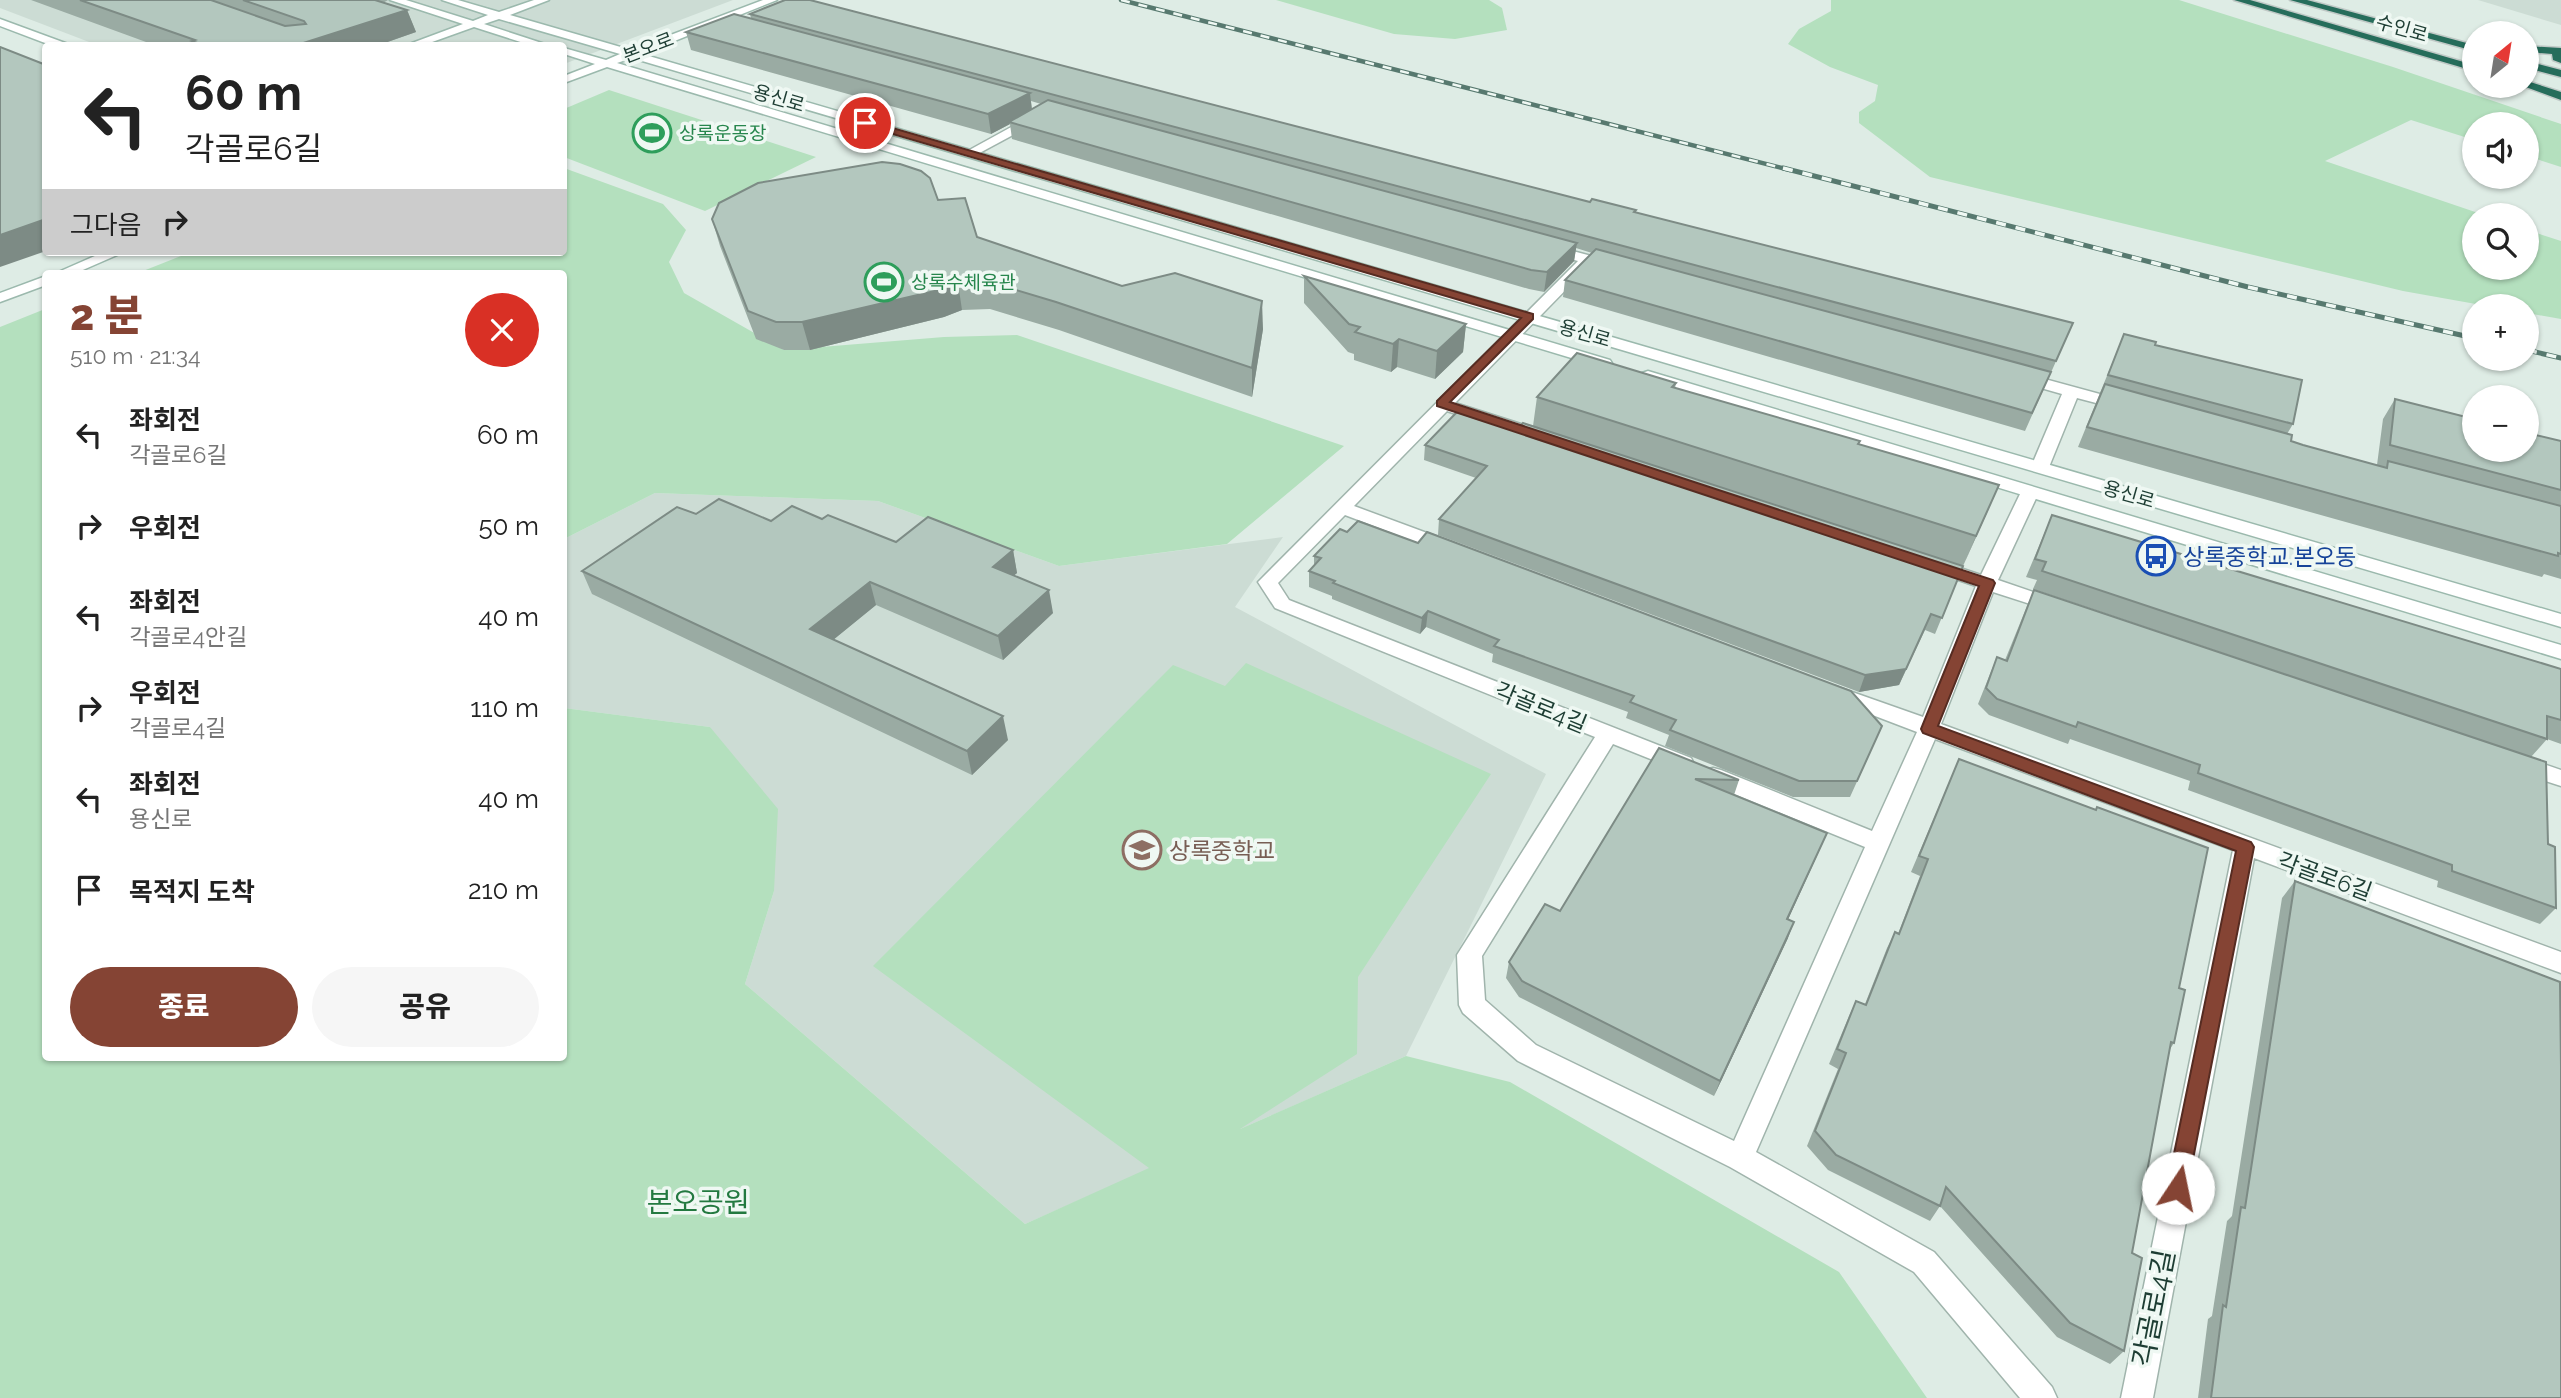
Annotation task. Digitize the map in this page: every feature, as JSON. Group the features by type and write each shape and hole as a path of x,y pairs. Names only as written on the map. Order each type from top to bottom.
{"highway":[{"name":"수인로","path":"2239,0 2462,65"},
{"name":"수인로","path":"2295,0 2462,44"},
{"path":"2440,37 2462,40"},
{"path":"2539,50 2558,51 2557,58 2561,60"},
{"path":"2539,68 2561,74"},
{"path":"2539,88 2561,96"}],"street":[{"path":"395,0 532,42"},
{"name":"용신로","path":"447,0 2561,621"},
{"path":"421,42 544,0"},
{"name":"본오로","path":"567,79 772,0"},
{"path":"718,20 744,28"},
{"path":"0,22 53,42"},
{"name":"용신로","path":"567,52 1512,334 2561,653"},
{"path":"970,153 1046,112 1020,105"},
{"path":"1535,245 1628,270"},
{"path":"71,270 107,256"},
{"name":"각골로4길","path":"1588,259 1268,582 1282,604 1608,734 1469,955 1472,1004 1527,1053 1740,1158 1924,1262 2040,1398"},
{"path":"0,298 42,282"},
{"path":"2004,373 2137,409"},
{"path":"2040,467 2071,391"},
{"path":"1442,404 1559,442"},
{"path":"1740,1158 1929,729 1987,583 2030,492"},
{"path":"1342,508 1472,557"},
{"path":"1909,558 2079,614"},
{"name":"각골로6길","path":"1812,684 2561,963"},
{"path":"1608,734 1880,843"},
{"path":"2496,756 2561,778"},
{"name":"각골로4길","path":"2137,1398 2245,847"}],"shaded area":[{"path":"0,0 733,0 567,63 567,42 89,42 0,8"},
{"path":"2478,0 2561,0 2561,25"},
{"name":"상록중학교","path":"655,493 878,501 1059,566 1283,537 1235,607 1546,774 1406,1056 1025,1224 745,984 774,891 710,727 567,708 567,537"}],"green space":[{"path":"1276,0 1489,0 1502,8 1507,30 1455,39 1394,34"},
{"path":"1831,0 2179,0 2462,90 2462,98 2484,98 2526,112 2462,112 2462,136 2411,120 2325,161 2462,208 2462,280 2539,280 2539,234 2561,241 2561,319 2539,315 2539,294 2462,294 2462,302 2403,291 1930,177 1859,123 1859,112 1875,101 1878,85 1830,67 1788,44 1799,29 1831,11"},
{"name":"상록운동장","path":"609,90 816,157 705,211 567,158 567,108"},
{"path":"2539,117 2561,124 2561,167 2539,160"},
{"path":"567,169 663,204 686,230 669,262 684,293 784,350 944,337 1017,335 1344,446 1227,544 1059,566 878,501 655,493 567,537 567,270 146,270 181,256 567,256"},
{"name":"본오공원","path":"42,310 42,1061 567,1061 567,708 710,727 778,809 774,891 745,984 1025,1224 1149,1168 873,966 1173,665 1225,686 1246,663 1491,774 1358,977 1357,1054 1240,1129 1406,1056 1510,1082 1839,1272 1927,1398 0,1398 0,327"}],"building":[{"path":"80,0 211,0 285,26 306,24 243,0 375,0 407,10 307,42 192,41 195,40"},
{"path":"785,0 810,0 1590,202 1592,199 1636,210 1634,212 2073,323 2056,361 750,14"},
{"path":"734,14 1030,93 988,114 686,32"},
{"path":"0,47 42,63 42,220 0,235"},
{"path":"1048,100 1577,243 1547,272 1531,270 1009,122"},
{"name":"상록수체육관","path":"882,162 921,171 930,178 938,200 965,198 977,237 1122,286 1175,273 1262,301 1252,368 986,281 958,283 939,290 802,322 776,322 748,311 712,219 719,203 758,183"},
{"path":"1596,249 2051,372 2032,413 1565,280"},
{"path":"1304,276 1466,324 1437,351 1399,339 1393,344 1355,332 1360,327 1349,324"},
{"path":"2124,334 2156,342 2155,345 2302,380 2293,424 2108,375"},
{"path":"1577,353 1676,383 1672,387 1860,441 1858,444 1999,485 1976,536 1537,397"},
{"path":"2105,384 2292,435 2291,441 2387,468 2388,461 2561,506 2561,554 2558,553 2558,556 2087,427"},
{"path":"2395,399 2462,416 2462,462 2539,462 2539,436 2561,441 2561,490 2390,445"},
{"path":"1457,412 1516,431 1523,423 1963,566 1942,618 1931,614 1906,669 1865,675 1439,519 1487,466 1425,445"},
{"path":"719,499 771,521 792,506 822,519 828,515 896,542 928,517 1013,550 993,567 1049,590 998,636 870,582 810,629 1003,716 967,751 582,571 677,507 696,514"},
{"path":"2052,515 2561,669 2561,720 2547,716 2547,739 2042,571 2046,562 2035,559"},
{"path":"1358,521 1418,543 1427,532 1851,691 1882,726 1857,781 1799,781 1670,730 1676,720 1630,702 1634,696 1494,646 1499,640 1428,611 1422,618 1309,571 1321,558 1314,556 1340,529 1347,532"},
{"path":"2034,590 2546,762 2548,844 2555,847 2556,908 2452,871 2452,865 2198,773 2200,765 2078,722 2076,727 1997,699 1986,688 1997,657 2007,661"},
{"path":"1659,748 1739,780 1695,779 1827,833 1787,919 1794,922 1720,1081 1522,981 1509,962 1545,904 1560,911"},
{"path":"1959,759 2208,848 2179,988 2185,990 2174,1043 2171,1042 2132,1253 2142,1258 2124,1351 2070,1323 1946,1187 1940,1206 1836,1155 1815,1131 1846,1053 1837,1049 1856,1001 1866,1005 1895,932 1899,934 1928,859 1919,856"},
{"path":"2295,881 2560,982 2561,1398 2211,1398 2223,1305 2226,1307 2241,1207 2245,1208"}],"railway":[{"path":"1121,0 1790,170"},
{"path":"1783,168 2248,287 2462,335"},
{"path":"2539,353 2561,358"}],"place":[{"name":"상록운동장","path":"652,133"},
{"name":"상록수체육관","path":"884,282"},
{"name":"상록중학교.본오동","path":"2156,556"},
{"name":"상록중학교","path":"1142,850"}],"route":[{"path":"865,123 1529,317 1442,404 1987,583 1929,729 2245,847 2178,1188"}]}
